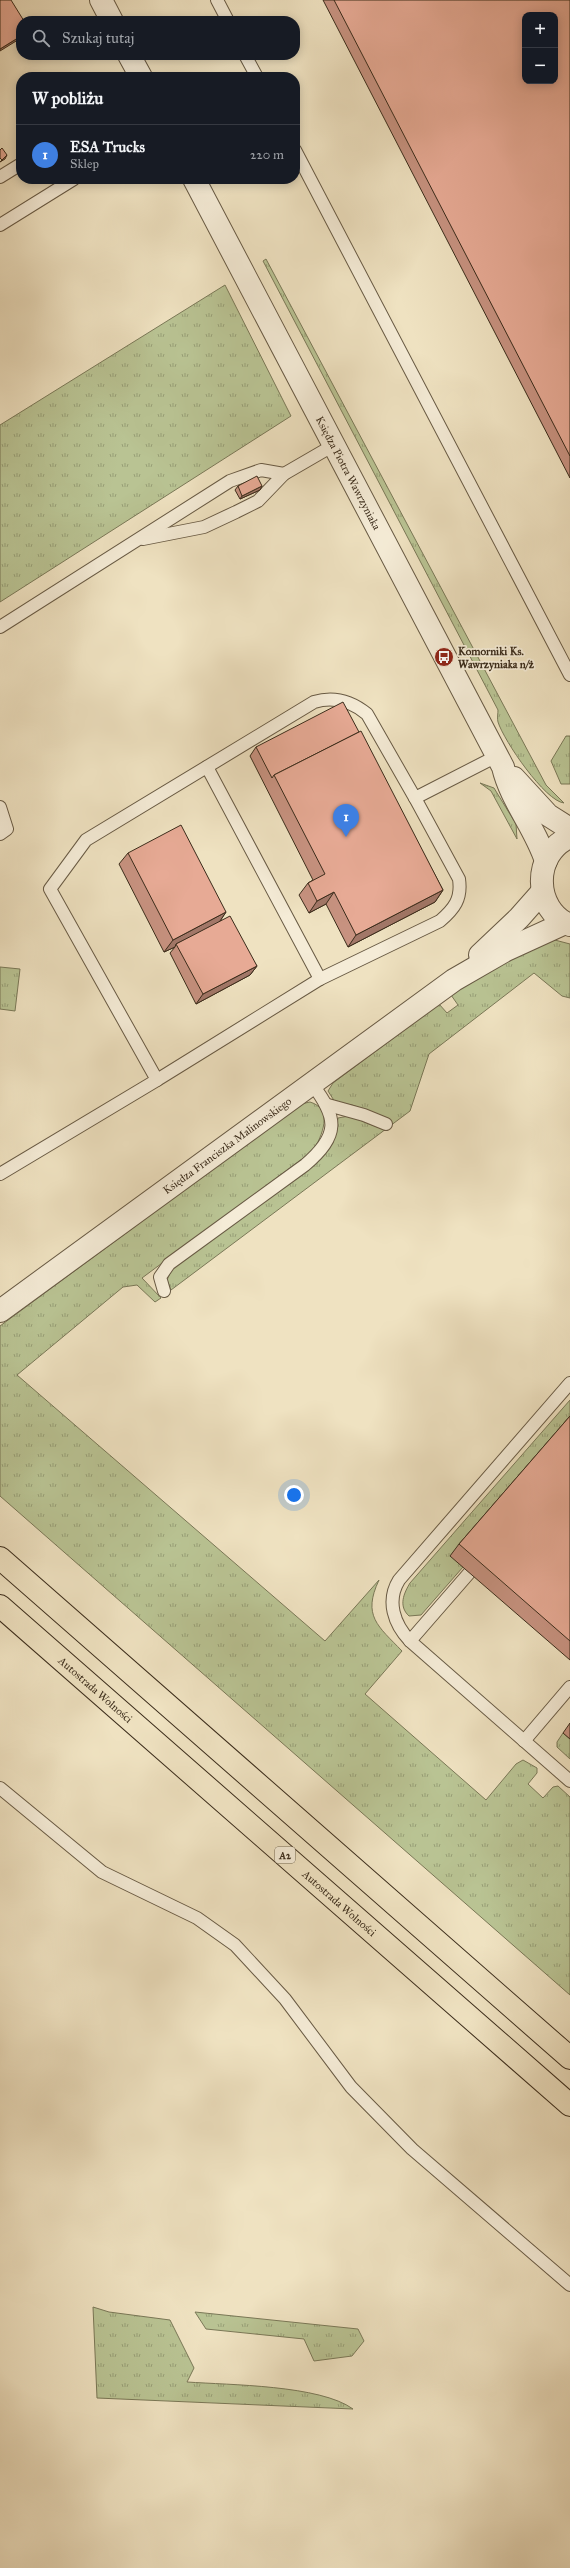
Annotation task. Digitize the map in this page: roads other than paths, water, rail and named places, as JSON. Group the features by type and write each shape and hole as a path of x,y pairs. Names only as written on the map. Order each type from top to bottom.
{"highway":[{"path":"0,1558 570,2058"},
{"name":"Autostrada Wolności","path":"0,1606 570,2105"}],"street":[{"path":"101,0 109,16"},
{"path":"132,60 138,72"},
{"name":"Księdza Piotra Wawrzyniaka","path":"197,184 500,762 509,787 536,834 546,860"},
{"name":"Księdza Piotra Wawrzyniaka","path":"500,762 548,815 570,829"},
{"path":"568,924 548,906 542,892 541,876 546,860 555,848 570,838"},
{"name":"Księdza Franciszka Malinowskiego","path":"454,980 519,918 542,892"},
{"name":"Księdza Franciszka Malinowskiego","path":"0,1311 454,980 506,950 568,924"}],"lane":[{"path":"217,0 225,16"},
{"path":"248,60 254,72"},
{"path":"300,160 570,676"},
{"path":"0,177 16,167"},
{"path":"0,226 66,184"},
{"path":"138,540 204,527 258,501 284,474 334,445"},
{"path":"0,628 230,481 261,470 284,474"},
{"path":"0,1174 157,1080 320,979 440,921 458,901 461,891 459,879 375,725 357,706 342,700 327,698 314,702 86,840 50,889 157,1080"},
{"path":"415,798 500,762"},
{"path":"207,766 320,979"},
{"path":"0,807 7,829 0,834"},
{"path":"164,1291 160,1277 169,1264 305,1165 322,1149 331,1128 328,1105 312,1084"},
{"path":"328,1105 364,1115 386,1124"},
{"path":"570,1383 395,1587 393,1613 402,1632 410,1640 570,1781"},
{"path":"410,1640 470,1572"},
{"path":"524,1741 570,1687"},
{"path":"0,1788 102,1872 197,1918 235,1945 264,1974 351,2087 384,2121 412,2149 570,2285"}],"place":[{"name":"Komorniki Ks. Wawrzyniaka n/ż","path":"444,657"},
{"name":"ESA Trucks","path":"346,837"}]}
